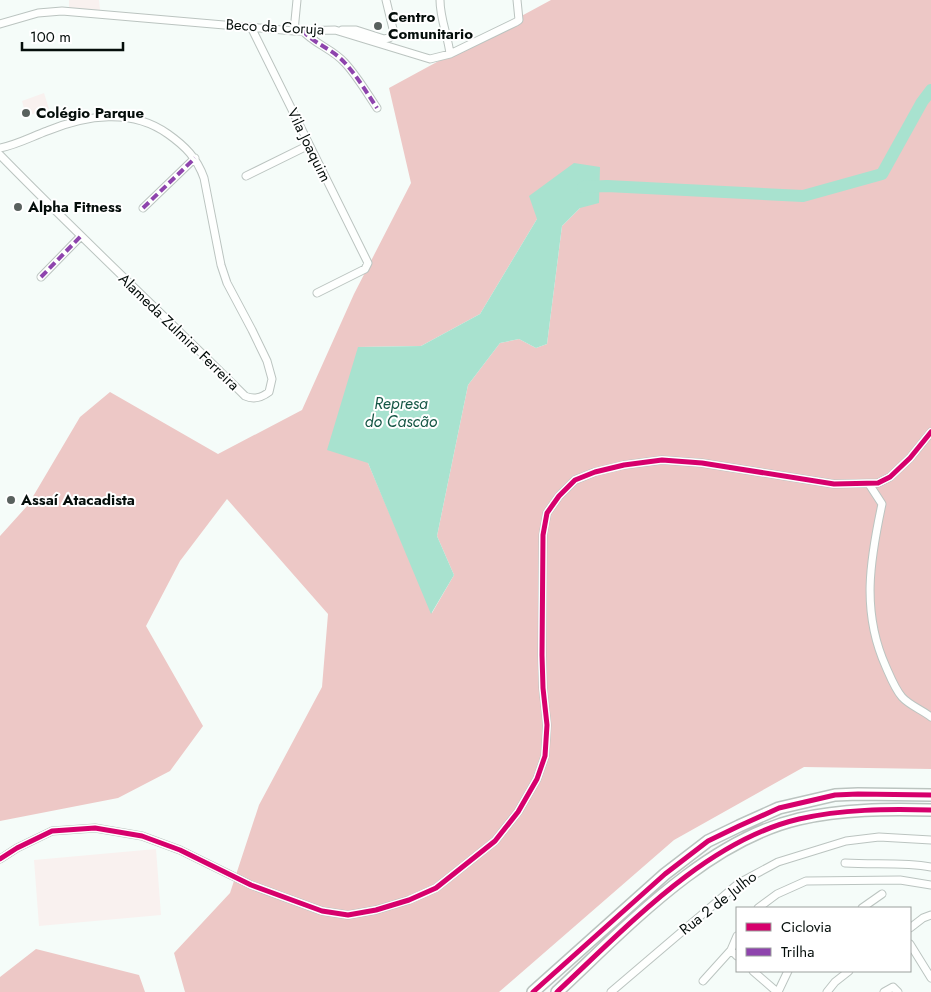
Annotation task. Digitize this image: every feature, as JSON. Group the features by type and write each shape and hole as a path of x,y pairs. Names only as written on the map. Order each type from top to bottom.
{"main road":[{"path":"533,992 665,874 708,841 731,829 779,808 835,795 931,795"},
{"path":"557,992 642,914 719,852 797,820 825,814 881,808 931,810"}],"street":[{"path":"297,0 298,30 345,63 377,108"},
{"path":"334,30 356,30 384,39 389,38 392,36 393,29 386,0"},
{"path":"440,0 441,14 446,29 450,54"},
{"name":"Beco da Coruja","path":"0,24 38,13 62,11 251,27 334,30 430,58 450,54 519,20 517,0"},
{"name":"Vila Joaquim","path":"251,27 368,265 365,269 317,293"},
{"name":"Alameda Zulmira Ferreira","path":"0,148 10,146 62,125 90,119 121,117 142,120 154,125 178,141 195,158 204,178 226,282 252,330 270,372 271,388 265,395 258,398 245,396 0,155"},
{"path":"246,176 310,145"},
{"path":"143,208 195,158"},
{"path":"41,277 81,236"},
{"path":"0,859 17,848 52,831 95,828 142,836 180,850 251,885 322,911 348,915 376,910 409,900 436,888 495,842 518,812 537,779 545,756 547,725 542,655 543,535 547,514 559,496 575,480 595,472 662,460 702,463 834,484 878,483 890,477 910,458 931,432"},
{"path":"869,484 882,504 870,566 869,599 876,637 888,672 903,698 931,716"},
{"name":"Rua 2 de Julho","path":"611,992 739,883 778,862 846,842 879,837 931,840"},
{"path":"845,863 886,865 911,863 931,867"},
{"path":"759,907 777,894 806,881 900,880 931,885"},
{"path":"863,907 882,894"},
{"path":"911,927 923,918 931,915"},
{"path":"911,946 931,978"},
{"path":"703,981 734,953"},
{"path":"754,972 777,992 787,972"},
{"path":"828,992 835,982 848,972"},
{"path":"886,990 893,987 898,992"}],"shaded area":[{"path":"69,0 99,0 100,10 69,8"},
{"path":"551,0 931,0 931,769 804,767 674,840 499,992 185,992 174,953 230,893 259,805 322,687 328,614 227,499 180,561 146,626 203,726 170,771 118,798 0,821 0,536 28,505 80,417 110,392 218,454 302,410 354,294 411,183 389,88","holes":["580,208 562,226 547,344 536,348 519,339 500,343 468,385 437,536 454,575 432,613 368,463 358,347 421,346 480,314 537,219"]},
{"path":"44,93 49,109 26,116 22,101"},
{"path":"156,849 161,915 39,926 34,860"},
{"path":"36,949 139,975 145,992 0,992 0,977"}],"water":[{"name":"Represa do Cascão","path":"574,163 600,167 599,203 580,208 562,226 547,344 536,348 519,339 500,343 468,385 437,536 454,575 431,614 368,463 327,450 358,347 421,346 480,314 537,219 529,196"}],"waterway":[{"path":"583,187 607,186 803,196 882,174 922,102 931,90"}],"marked path":[{"path":"302,30 345,63 377,108"},
{"path":"143,208 195,158"},
{"path":"41,277 81,236"}],"cycle path":[{"path":"0,859 17,848 52,831 95,828 142,836 180,850 251,885 322,911 348,915 376,910 409,900 436,888 495,841 518,812 537,779 545,756 547,725 542,655 543,535 547,513 559,496 575,480 595,472 624,465 662,460 702,463 834,484 878,483 890,477 910,458 931,432"},
{"path":"533,992 665,874 708,841 779,808 835,795 931,795"},
{"path":"557,992 610,941 668,890 731,846 764,830 815,816 848,811 931,810"}],"place":[{"name":"Centro Comunitario","path":"378,26"},
{"name":"Colégio Parque","path":"26,113"},
{"name":"Alpha Fitness","path":"18,207"},
{"name":"Assaí Atacadista","path":"11,500"}]}
